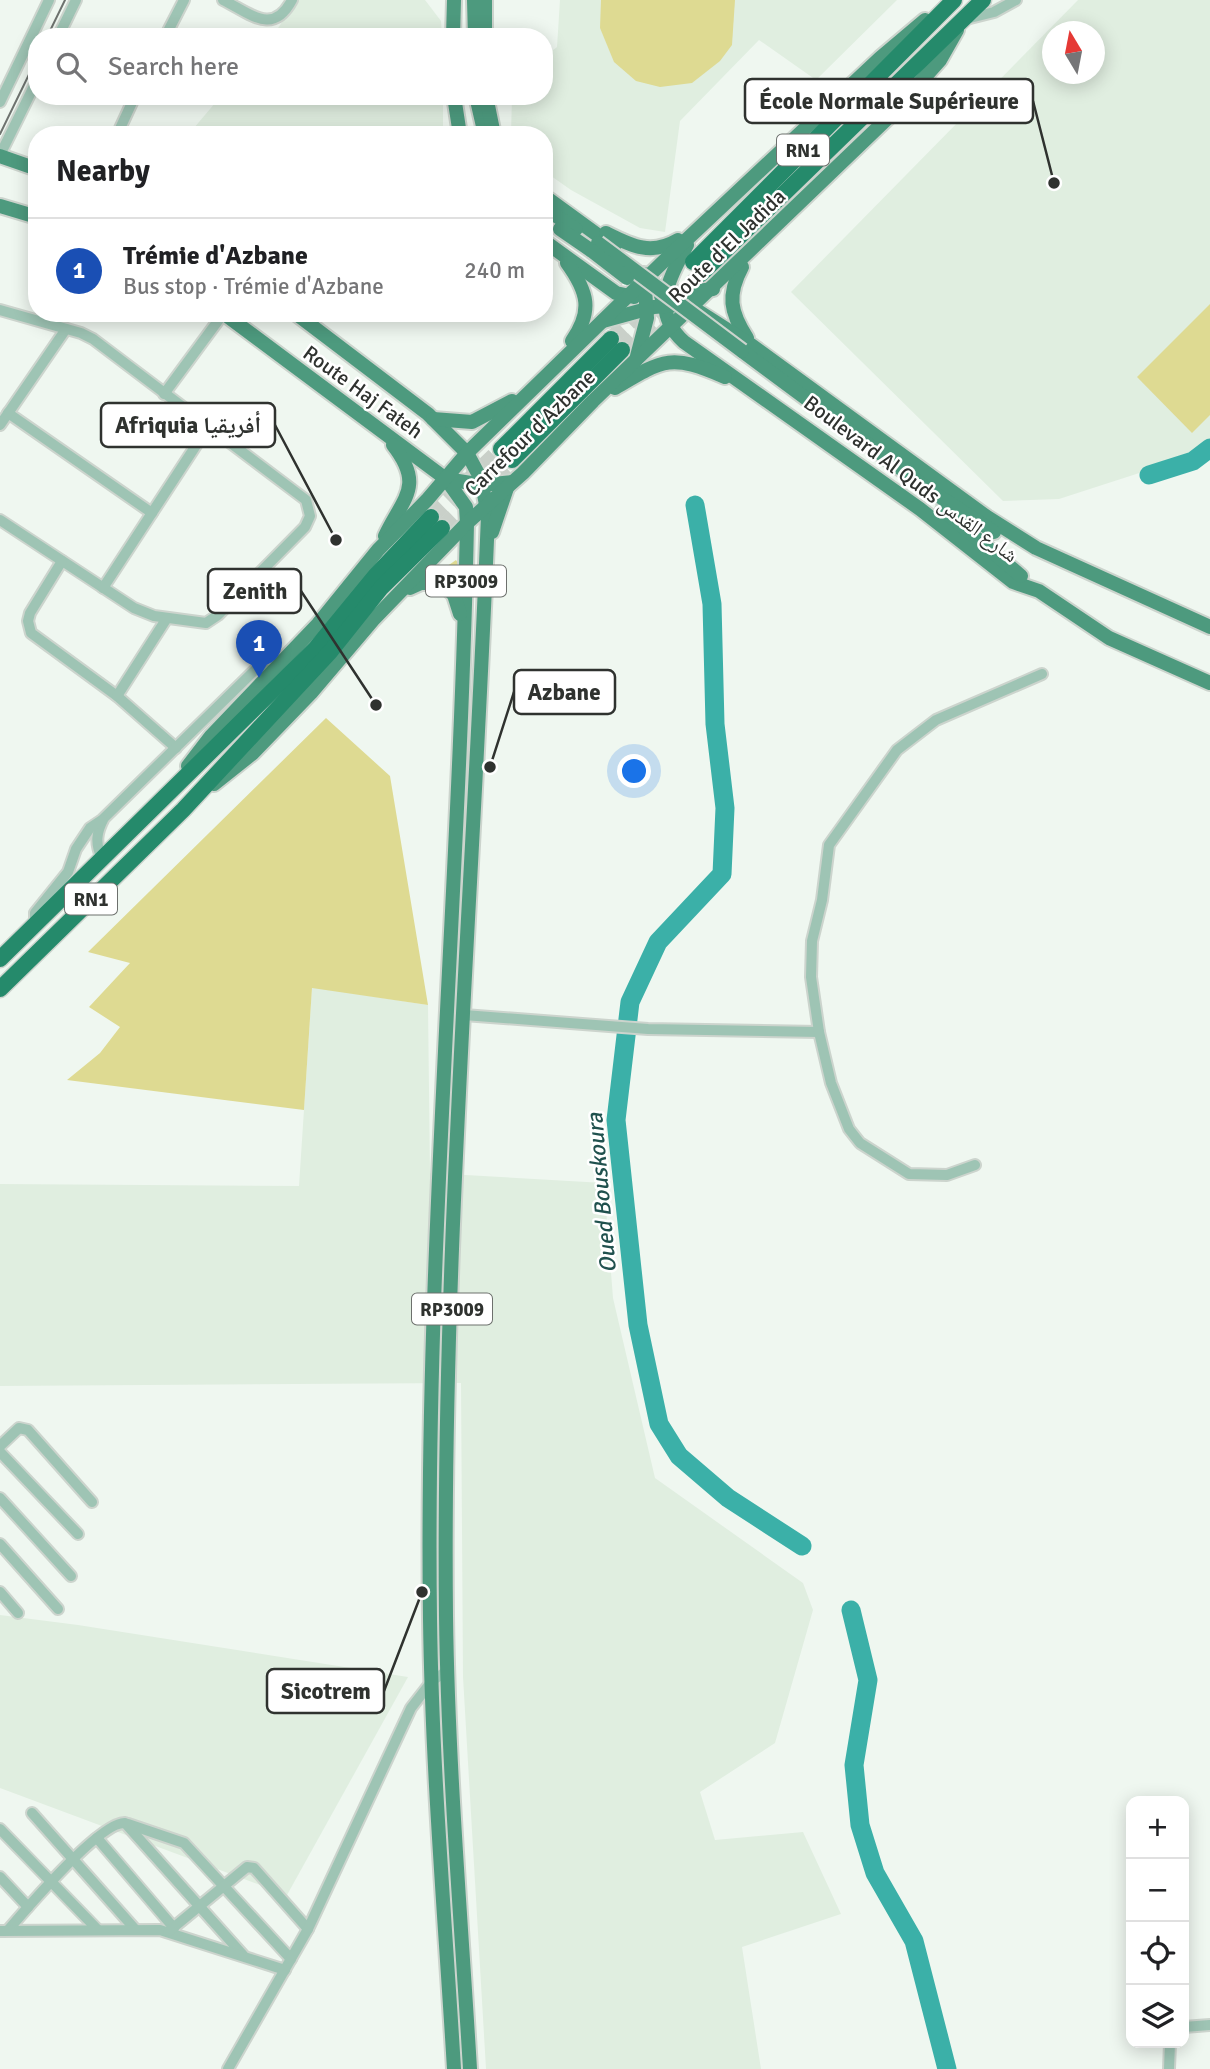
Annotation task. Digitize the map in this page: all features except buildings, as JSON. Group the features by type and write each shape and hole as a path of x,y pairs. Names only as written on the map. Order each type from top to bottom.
{"highway":[{"name":"RN1","path":"953,0 697,267 963,20"},
{"name":"Route d'El Jadida","path":"963,20 983,0"},
{"path":"506,454 617,345"},
{"name":"RN1","path":"0,959 316,649 375,576 437,522 330,652 183,810 0,989"}],"main road":[{"path":"453,28 454,0"},
{"path":"466,0 467,28"},
{"path":"474,0 475,28"},
{"path":"485,0 485,28"},
{"name":"Route d'El Jadida","path":"600,322 880,58 953,0"},
{"name":"Route d'El Jadida","path":"635,361 891,115 940,60 963,20"},
{"path":"455,105 459,126"},
{"path":"470,105 473,126"},
{"path":"478,105 483,126"},
{"path":"488,105 492,126"},
{"path":"0,155 28,166"},
{"path":"553,201 640,266 645,279 647,303 643,340 635,361"},
{"path":"0,206 28,214"},
{"path":"569,213 638,248 654,250 667,247 695,232"},
{"path":"553,215 743,351 926,492 1040,591"},
{"path":"553,223 595,247"},
{"path":"671,329 666,301 676,267 695,232"},
{"path":"553,247 626,297 647,303"},
{"path":"554,368 579,332 588,305 585,290 561,253"},
{"path":"743,351 730,301 733,285 747,256"},
{"path":"676,267 675,277 683,287 708,290"},
{"path":"600,322 647,303 708,290"},
{"path":"666,301 693,308"},
{"name":"Boulevard Al Quds شارع القدس","path":"693,308 743,351 1036,548 1210,627"},
{"path":"600,322 629,321 640,328 643,340"},
{"name":"Route Haj Fateh","path":"235,322 446,479"},
{"name":"Route Haj Fateh","path":"307,322 433,419 467,453 487,505"},
{"name":"Carrefour d'Azbane","path":"600,322 467,453 446,479 470,515 487,505 510,484 635,361"},
{"name":"Boulevard Al Quds شارع القدس","path":"671,329 959,538 1013,582 1040,591 1109,638 1210,683"},
{"path":"593,401 644,371 672,361 690,362 754,389"},
{"path":"433,419 461,423 481,420 537,385"},
{"path":"183,810 253,753 470,515 476,479 495,426"},
{"path":"379,548 407,499 410,488 410,474 386,435"},
{"path":"166,795 211,736 318,624 379,548 446,479 476,479 510,484 487,550"},
{"path":"926,492 1028,551 1114,585"},
{"path":"427,500 448,498 470,515 487,550"},
{"name":"RP3009","path":"470,2069 448,1670 447,1452 487,505"},
{"name":"RP3009","path":"454,2069 432,1681 431,1438 470,515"},
{"path":"402,592 432,582 449,587 458,604 464,640"}],"street":[{"path":"36,28 50,0"},
{"path":"62,28 76,0"},
{"path":"170,28 184,0"},
{"path":"223,0 261,19 273,20 284,14 292,0"},
{"path":"963,20 994,12 1016,0"},
{"path":"0,102 28,45"},
{"path":"0,155 28,98"},
{"path":"121,126 131,105"},
{"path":"0,310 28,318"},
{"path":"1,523 134,608 197,623 211,622 305,527 310,516 306,500 93,340 42,322"},
{"path":"164,394 216,322"},
{"path":"0,425 66,329"},
{"path":"8,413 152,513"},
{"path":"103,588 208,427"},
{"path":"62,561 30,613 29,629 33,636 117,696 176,748"},
{"path":"117,696 167,618"},
{"path":"35,925 35,913 68,872 76,849 90,828 104,818 256,668 274,670"},
{"path":"975,1165 947,1175 909,1174 860,1143 842,1114 819,1032 811,977 812,941 822,900 829,845 885,764 913,736 936,720 1042,674"},
{"path":"102,859 97,848 97,833 104,818"},
{"path":"464,1015 648,1029 819,1032"},
{"path":"0,1446 19,1427 28,1430 92,1502"},
{"path":"0,1452 78,1534"},
{"path":"0,1498 71,1576"},
{"path":"0,1544 58,1609"},
{"path":"0,1592 18,1612"},
{"path":"228,2069 308,1929 411,1708 432,1681 448,1670"},
{"path":"32,1813 134,1928"},
{"path":"5,1930 72,1860 115,1824 125,1823 184,1843 291,1959"},
{"path":"125,1823 243,1955"},
{"path":"0,1829 97,1929"},
{"path":"97,1838 171,1930"},
{"path":"171,1930 242,1869 254,1868 308,1929"},
{"path":"0,1877 28,1907"},
{"path":"5,1930 171,1930 285,1970"},
{"path":"1189,2027 1210,2025"},
{"path":"1169,2069 1170,2048"}],"shaded area":[{"path":"297,0 425,0 441,21 441,28 278,28"},
{"path":"560,0 897,0 816,80 759,40 680,121 665,232 640,228 553,177 553,126 511,126 512,105 553,105 553,50 557,47"},
{"path":"601,0 735,0 732,45 720,61 692,83 660,87 636,81 614,62 600,28"},
{"path":"1078,0 1210,0 1210,445 1198,454 1059,499 1003,501 791,292 1042,37 1042,84 1105,84 1105,21 1057,21"},
{"path":"213,105 443,105 443,126 196,126"},
{"path":"1210,304 1210,415 1192,433 1137,377"},
{"path":"456,560 461,567 461,595 430,578"},
{"path":"326,718 390,776 428,1005 312,988 304,1110 67,1080 100,1053 120,1027 89,1007 130,963 88,952"},
{"path":"312,987 428,1005 430,1173 604,1183 613,1298 655,1478 803,1583 813,1610 775,1743 700,1792 715,1840 803,1832 841,1914 742,1947 761,2069 486,2069 463,1677 461,1383 0,1386 0,1184 299,1186"},
{"path":"0,1615 408,1677 287,1895 0,1788"}],"waterway":[{"name":"Oued Bouskoura","path":"1149,475 1193,461 1210,448"},
{"name":"Oued Bouskoura","path":"695,505 712,604 715,724 725,808 722,874 658,942 630,1002 616,1120 638,1325 659,1424 679,1456 728,1498 802,1546"},
{"name":"Oued Bouskoura","path":"851,1610 868,1680 854,1765 860,1825 875,1873 914,1941 947,2069"}],"tunnel":[{"path":"622,350 701,274"},
{"path":"611,339 645,307"},
{"path":"431,517 501,449"},
{"path":"442,528 512,460"}],"tram line":[{"path":"51,28 65,0"},
{"path":"0,134 28,76"}],"place":[{"name":"École Normale Supérieure","path":"1054,183"},
{"name":"Afriquia أفريقيا","path":"336,540"},
{"name":"Trémie d'Azbane","path":"259,678"},
{"name":"Zenith","path":"376,705"},
{"name":"Azbane","path":"490,767"},
{"name":"Sicotrem","path":"422,1592"}]}
